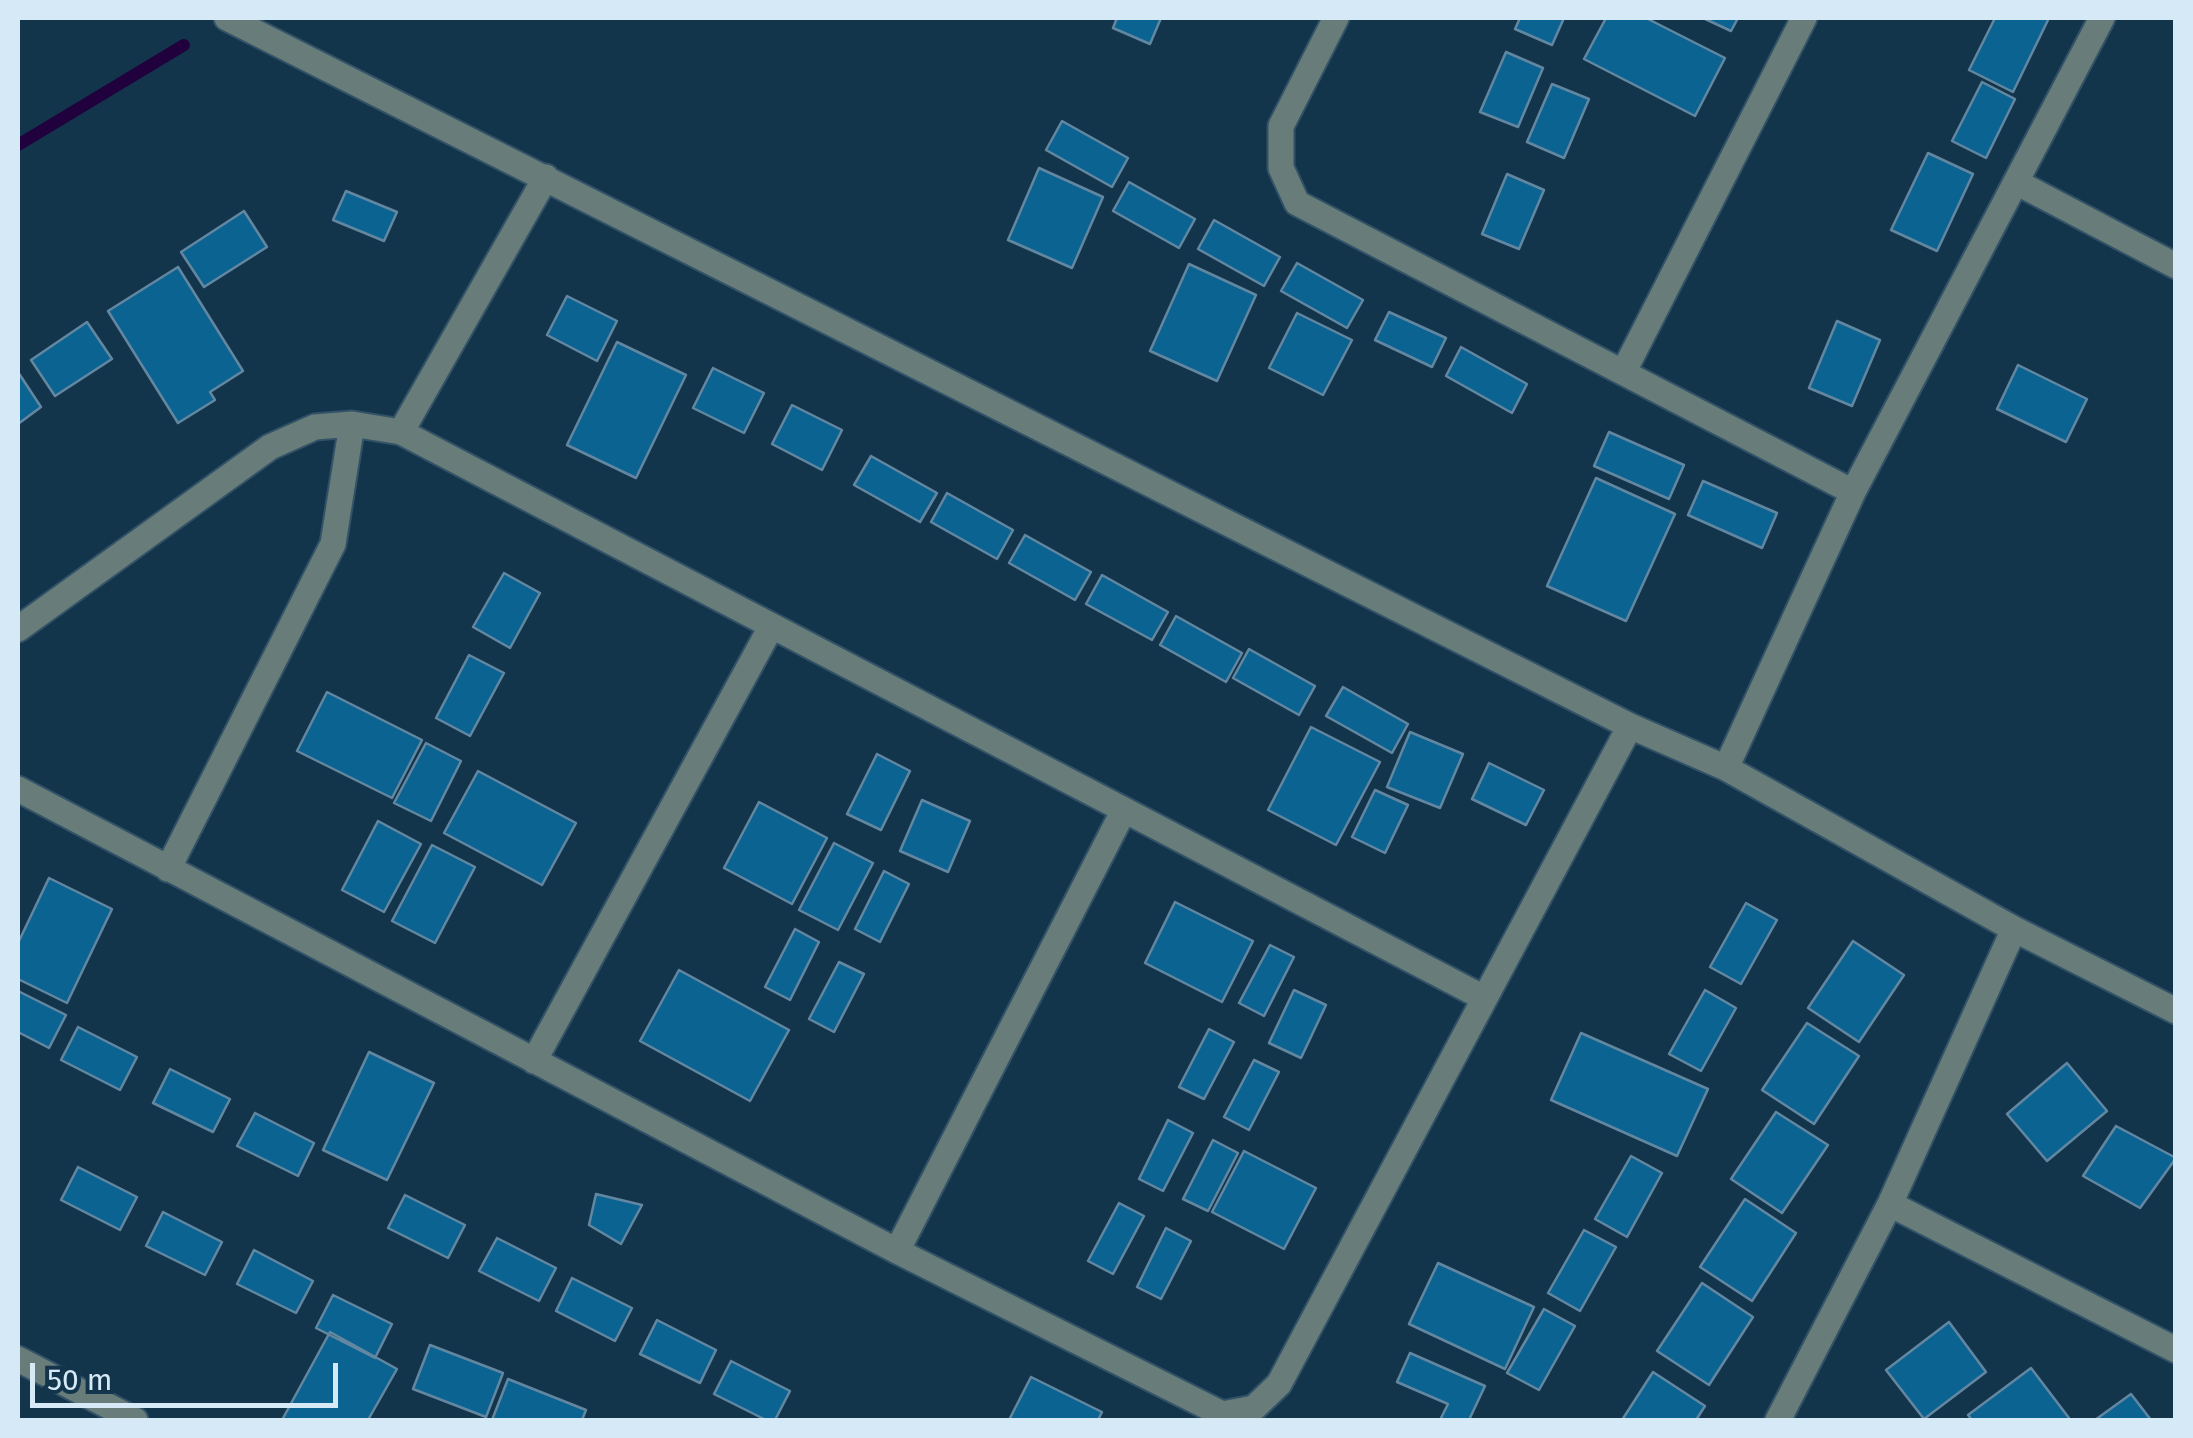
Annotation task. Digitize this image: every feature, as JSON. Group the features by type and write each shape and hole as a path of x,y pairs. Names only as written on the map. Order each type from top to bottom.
{"street":[{"path":"228,18 1630,726 1726,768 2014,928 2176,1011"},
{"path":"1336,18 1281,126 1282,168 1297,203 1854,492"},
{"path":"1624,370 1804,18"},
{"path":"1726,768 1854,492 2102,18"},
{"path":"401,432 546,177"},
{"path":"2016,182 2176,266"},
{"path":"168,869 333,544 352,424"},
{"path":"18,629 270,446 315,427 352,424 401,432 1484,998"},
{"path":"534,1061 771,627"},
{"path":"18,789 896,1251 1222,1414 1254,1408 1279,1384 1630,726"},
{"path":"896,1251 1124,810"},
{"path":"1778,1420 1890,1204 2014,928"},
{"path":"1890,1204 2176,1350"},
{"path":"18,1359 135,1420"}],"building":[{"path":"1117,18 1161,18 1150,44 1113,28"},
{"path":"1520,18 1564,18 1552,45 1515,29"},
{"path":"1606,18 1646,18 1725,58 1695,116 1584,59"},
{"path":"1703,18 1738,18 1731,31"},
{"path":"1995,18 2049,18 2013,92 1969,70"},
{"path":"1506,52 1543,68 1518,127 1480,112"},
{"path":"1982,82 2015,99 1986,158 1952,141"},
{"path":"1552,84 1589,99 1564,158 1527,142"},
{"path":"1062,121 1128,158 1112,187 1046,150"},
{"path":"1928,153 1973,174 1937,251 1891,230"},
{"path":"1039,168 1103,197 1072,268 1008,240"},
{"path":"1507,174 1544,190 1519,249 1482,234"},
{"path":"1129,182 1195,219 1179,248 1113,211"},
{"path":"346,191 397,212 384,241 333,220"},
{"path":"244,211 267,247 204,287 181,252"},
{"path":"1214,220 1280,257 1264,286 1198,249"},
{"path":"1297,263 1363,300 1347,328 1281,291"},
{"path":"1189,264 1256,295 1217,381 1150,351"},
{"path":"178,267 243,371 210,392 215,400 178,423 108,311"},
{"path":"567,296 617,321 597,361 547,335"},
{"path":"1389,312 1446,338 1432,367 1375,340"},
{"path":"1297,313 1352,340 1323,395 1269,368"},
{"path":"1837,321 1880,340 1852,406 1809,388"},
{"path":"87,322 112,359 55,396 31,360"},
{"path":"617,342 686,375 636,478 567,445"},
{"path":"1461,347 1527,384 1512,413 1446,376"},
{"path":"2018,365 2087,399 2066,442 1997,409"},
{"path":"713,368 764,393 744,433 693,408"},
{"path":"18,372 41,407 18,424"},
{"path":"792,405 842,430 822,470 772,444"},
{"path":"1609,432 1684,465 1669,499 1594,466"},
{"path":"871,456 937,493 920,522 854,485"},
{"path":"1596,478 1675,514 1626,621 1547,586"},
{"path":"1703,481 1777,513 1762,548 1688,515"},
{"path":"947,493 1013,530 997,559 931,522"},
{"path":"1025,535 1091,572 1075,600 1009,563"},
{"path":"504,573 540,593 510,648 473,627"},
{"path":"1102,575 1168,612 1152,640 1086,604"},
{"path":"1176,616 1242,653 1226,682 1160,645"},
{"path":"1249,649 1315,686 1299,715 1233,678"},
{"path":"469,655 504,673 470,736 436,718"},
{"path":"1343,687 1408,724 1392,753 1326,716"},
{"path":"327,692 422,740 392,798 297,751"},
{"path":"1311,727 1380,762 1336,845 1268,810"},
{"path":"1410,732 1463,754 1440,808 1387,787"},
{"path":"426,743 461,761 431,821 394,803"},
{"path":"877,754 910,771 881,830 847,814"},
{"path":"1489,763 1544,790 1526,825 1472,799"},
{"path":"478,771 576,823 542,885 444,833"},
{"path":"1375,790 1408,805 1385,853 1352,837"},
{"path":"922,800 970,821 948,872 900,851"},
{"path":"759,802 827,838 792,904 724,868"},
{"path":"378,821 421,844 384,912 342,890"},
{"path":"834,843 873,863 838,930 799,910"},
{"path":"432,845 475,867 435,943 392,921"},
{"path":"884,871 909,884 880,942 855,929"},
{"path":"49,878 112,909 67,1003 18,979 18,943"},
{"path":"1175,902 1253,941 1222,1002 1145,963"},
{"path":"1746,903 1777,920 1741,984 1710,967"},
{"path":"795,929 819,942 790,1000 765,987"},
{"path":"1853,941 1904,975 1859,1042 1808,1008"},
{"path":"1270,945 1294,957 1264,1016 1239,1003"},
{"path":"839,962 864,974 834,1032 809,1019"},
{"path":"679,970 789,1030 750,1101 640,1041"},
{"path":"1294,990 1326,1005 1301,1058 1269,1043"},
{"path":"1705,990 1736,1008 1701,1071 1669,1054"},
{"path":"18,991 66,1015 49,1048 18,1032"},
{"path":"1807,1023 1859,1056 1814,1124 1762,1090"},
{"path":"78,1027 137,1057 120,1090 61,1060"},
{"path":"1209,1029 1234,1042 1204,1099 1179,1087"},
{"path":"1581,1033 1708,1089 1677,1156 1551,1100"},
{"path":"369,1052 434,1083 387,1180 323,1150"},
{"path":"1254,1060 1279,1072 1249,1130 1224,1117"},
{"path":"2067,1063 2107,1111 2047,1161 2007,1114"},
{"path":"170,1069 230,1099 213,1132 153,1103"},
{"path":"1776,1112 1828,1145 1782,1213 1731,1179"},
{"path":"255,1113 314,1143 298,1176 237,1146"},
{"path":"1168,1120 1193,1133 1163,1191 1139,1179"},
{"path":"2116,1126 2176,1158 2140,1208 2083,1176"},
{"path":"1213,1140 1238,1153 1208,1211 1183,1199"},
{"path":"1244,1151 1316,1188 1284,1249 1212,1212"},
{"path":"1631,1156 1662,1173 1627,1237 1595,1219"},
{"path":"78,1167 137,1197 120,1230 61,1200"},
{"path":"596,1194 642,1205 621,1244 589,1225"},
{"path":"405,1195 465,1225 448,1258 388,1228"},
{"path":"1745,1199 1796,1233 1752,1301 1700,1267"},
{"path":"1119,1203 1144,1216 1113,1274 1088,1261"},
{"path":"163,1212 222,1242 205,1275 146,1246"},
{"path":"1166,1228 1191,1241 1161,1299 1137,1287"},
{"path":"1584,1230 1616,1247 1580,1311 1548,1293"},
{"path":"497,1238 556,1268 539,1301 479,1271"},
{"path":"254,1250 313,1281 296,1313 237,1284"},
{"path":"1438,1263 1534,1307 1505,1369 1409,1324"},
{"path":"572,1278 632,1308 615,1341 556,1311"},
{"path":"1702,1283 1753,1317 1709,1385 1657,1351"},
{"path":"333,1295 392,1324 375,1358 316,1328"},
{"path":"1544,1309 1575,1326 1539,1390 1507,1373"},
{"path":"657,1320 716,1350 700,1383 640,1354"},
{"path":"1949,1322 1986,1372 1924,1419 1886,1370"},
{"path":"330,1332 397,1369 368,1420 282,1420"},
{"path":"430,1345 503,1373 486,1417 413,1389"},
{"path":"1410,1353 1485,1386 1469,1420 1440,1420 1448,1404 1397,1382"},
{"path":"731,1361 790,1391 775,1420 766,1420 714,1394"},
{"path":"2031,1368 2069,1418 1972,1420 1968,1415"},
{"path":"1653,1372 1705,1406 1696,1420 1622,1420"},
{"path":"1031,1377 1102,1412 1098,1420 1009,1420"},
{"path":"508,1379 586,1410 582,1420 492,1420"},
{"path":"2131,1394 2151,1420 2095,1420"}],"waterway":[{"path":"18,145 184,45"}]}
